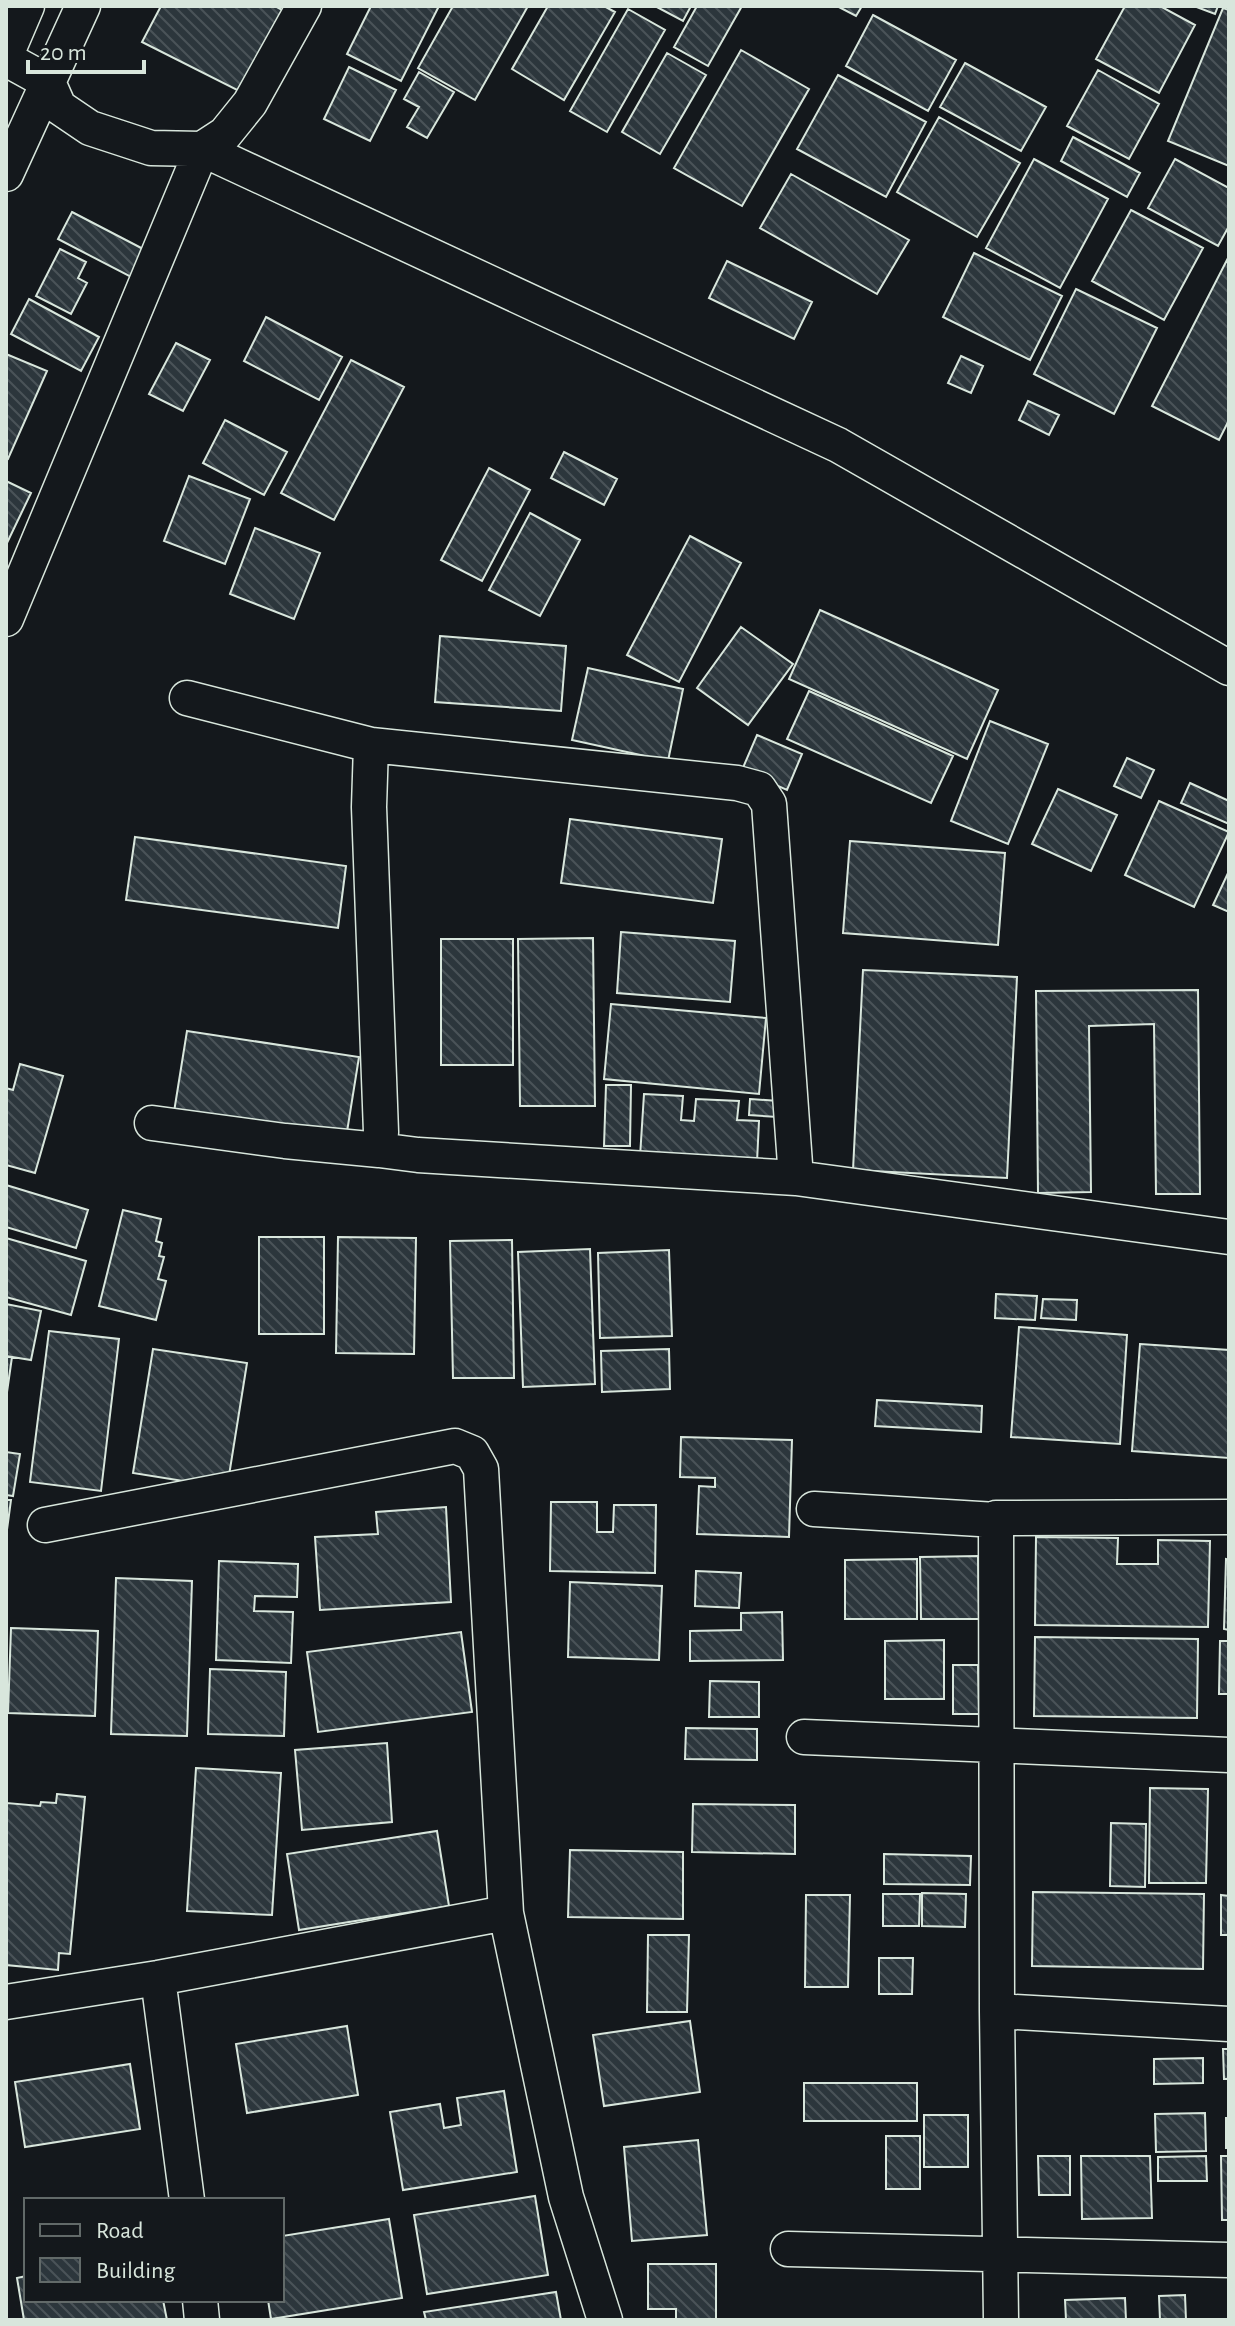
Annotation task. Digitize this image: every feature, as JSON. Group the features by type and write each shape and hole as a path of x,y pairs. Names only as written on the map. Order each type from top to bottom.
{"street":[{"path":"27,6 6,57 48,82 59,107 90,128 151,148 202,149 838,445 1229,668"},
{"path":"6,174 83,6"},
{"path":"6,619 202,149 225,134 250,103 304,6"},
{"path":"187,698 371,745 737,783 759,789 769,804 796,1178"},
{"path":"371,745 369,807 381,1132 379,1150"},
{"path":"152,1123 418,1155 796,1178 1229,1237"},
{"path":"45,1525 455,1446 472,1453 481,1469 506,1913 566,2197 605,2320"},
{"path":"814,1509 996,1520 1229,1517"},
{"path":"996,1520 1001,2320"},
{"path":"804,1737 1229,1755"},
{"path":"6,2002 158,1978 506,1913"},
{"path":"158,1978 187,2198"},
{"path":"997,2011 1229,2024"},
{"path":"788,2249 1229,2260"}],"building":[{"path":"161,6 275,6 286,12 245,94 142,42"},
{"path":"371,6 439,6 401,81 347,54"},
{"path":"453,6 528,6 475,100 418,68"},
{"path":"548,6 604,6 615,12 564,100 512,69"},
{"path":"655,6 691,6 683,21"},
{"path":"697,6 742,6 708,66 674,47"},
{"path":"837,6 862,6 856,16"},
{"path":"1125,6 1160,6 1195,25 1159,93 1096,59"},
{"path":"1194,6 1218,6 1215,14"},
{"path":"1223,8 1229,10 1229,166 1168,141"},
{"path":"628,9 665,30 607,132 570,111"},
{"path":"873,15 956,60 928,111 846,66"},
{"path":"741,50 809,89 742,206 674,168"},
{"path":"667,53 706,75 660,154 622,132"},
{"path":"965,63 1046,107 1021,151 940,107"},
{"path":"349,67 396,90 370,141 324,119"},
{"path":"1098,70 1159,104 1129,159 1067,126"},
{"path":"419,72 454,92 427,138 407,127 419,107 404,99"},
{"path":"838,75 926,122 886,197 797,149"},
{"path":"939,117 1020,163 977,237 897,192"},
{"path":"1073,137 1140,173 1127,197 1061,161"},
{"path":"1034,159 1108,199 1060,288 986,248"},
{"path":"1175,159 1229,188 1229,226 1218,246 1148,208"},
{"path":"791,174 909,240 877,294 760,228"},
{"path":"1131,210 1203,248 1164,320 1092,281"},
{"path":"72,212 149,252 135,279 58,239"},
{"path":"60,249 86,262 78,278 87,283 71,314 36,296"},
{"path":"974,253 1062,296 1030,360 943,317"},
{"path":"1228,258 1229,420 1219,440 1152,406"},
{"path":"727,261 812,302 794,339 709,298"},
{"path":"1076,289 1157,328 1114,414 1034,374"},
{"path":"29,299 99,337 81,371 11,334"},
{"path":"266,317 342,357 319,400 244,361"},
{"path":"176,343 210,360 183,411 149,394"},
{"path":"6,354 47,371 8,459 6,458"},
{"path":"961,356 983,366 971,393 948,383"},
{"path":"351,360 404,387 334,520 281,493"},
{"path":"1028,401 1059,415 1049,435 1019,420"},
{"path":"225,420 287,452 264,495 203,463"},
{"path":"564,452 617,479 604,505 551,478"},
{"path":"489,468 530,490 482,581 441,560"},
{"path":"189,476 250,499 225,564 164,541"},
{"path":"6,481 31,493 6,545"},
{"path":"530,513 580,540 540,616 489,590"},
{"path":"255,528 320,553 294,619 230,594"},
{"path":"690,536 741,563 679,682 627,655"},
{"path":"820,610 998,690 967,759 789,679"},
{"path":"741,627 793,664 748,725 697,688"},
{"path":"440,636 566,646 561,711 435,702"},
{"path":"588,668 683,689 668,761 572,740"},
{"path":"809,691 953,756 931,803 787,739"},
{"path":"990,721 1048,744 1008,844 951,821"},
{"path":"757,735 802,754 787,790 742,770"},
{"path":"1127,758 1154,770 1141,798 1114,786"},
{"path":"1190,783 1229,801 1229,824 1181,803"},
{"path":"1058,789 1117,815 1091,871 1032,844"},
{"path":"1159,801 1229,832 1194,907 1125,875"},
{"path":"570,819 722,839 713,903 561,883"},
{"path":"135,837 346,866 338,928 126,900"},
{"path":"850,841 1005,853 998,945 843,933"},
{"path":"1229,871 1229,912 1213,905"},
{"path":"621,932 735,941 730,1002 617,993"},
{"path":"593,938 595,1106 520,1106 518,939"},
{"path":"441,939 513,939 513,1065 441,1065"},
{"path":"863,970 1017,977 1007,1178 853,1170"},
{"path":"1198,990 1200,1194 1156,1194 1154,1024 1089,1026 1091,1192 1038,1193 1036,991"},
{"path":"611,1004 766,1018 759,1094 604,1079"},
{"path":"187,1031 359,1057 346,1138 174,1112"},
{"path":"20,1064 63,1076 35,1173 6,1165 6,1088 13,1090"},
{"path":"606,1085 631,1085 630,1146 604,1146"},
{"path":"644,1094 683,1096 681,1120 694,1121 696,1099 739,1101 737,1120 759,1121 757,1162 640,1157"},
{"path":"750,1099 778,1101 777,1117 749,1115"},
{"path":"6,1185 88,1210 76,1248 6,1227"},
{"path":"123,1210 161,1219 156,1241 162,1243 159,1256 164,1257 158,1279 166,1281 156,1320 99,1306"},
{"path":"259,1237 324,1237 324,1334 259,1334"},
{"path":"338,1237 416,1238 414,1354 336,1353"},
{"path":"6,1238 86,1261 71,1315 6,1297"},
{"path":"512,1240 514,1378 453,1378 450,1241"},
{"path":"590,1249 595,1384 523,1387 518,1252"},
{"path":"669,1250 672,1336 600,1338 598,1253"},
{"path":"996,1294 1037,1296 1035,1320 995,1318"},
{"path":"1043,1299 1077,1300 1076,1320 1041,1318"},
{"path":"6,1304 41,1311 31,1360 6,1356"},
{"path":"1019,1327 1127,1335 1120,1444 1011,1437"},
{"path":"49,1331 119,1339 101,1491 30,1482"},
{"path":"1140,1344 1229,1350 1229,1458 1132,1451"},
{"path":"153,1349 247,1363 227,1488 133,1473"},
{"path":"669,1349 670,1389 602,1392 601,1351"},
{"path":"6,1356 12,1357 6,1399"},
{"path":"877,1400 982,1406 981,1432 875,1426"},
{"path":"681,1437 792,1440 789,1537 697,1534 699,1486 715,1487 715,1478 680,1477"},
{"path":"6,1452 20,1454 13,1496 6,1495"},
{"path":"6,1500 11,1500 6,1537"},
{"path":"551,1502 597,1502 597,1532 613,1532 614,1505 656,1505 655,1573 550,1571"},
{"path":"446,1507 451,1602 320,1610 315,1537 378,1534 376,1512"},
{"path":"1036,1537 1118,1538 1117,1564 1158,1564 1158,1540 1210,1541 1208,1627 1035,1625"},
{"path":"978,1556 979,1619 921,1619 920,1557"},
{"path":"917,1559 917,1619 845,1619 845,1560"},
{"path":"1226,1559 1229,1560 1229,1630 1224,1629"},
{"path":"219,1561 298,1564 297,1597 255,1596 254,1611 293,1612 291,1663 216,1660"},
{"path":"696,1571 741,1573 739,1608 695,1606"},
{"path":"116,1578 192,1581 187,1736 111,1734"},
{"path":"570,1582 662,1586 659,1660 568,1657"},
{"path":"782,1612 783,1660 690,1661 690,1631 741,1630 741,1613"},
{"path":"11,1628 98,1631 95,1716 8,1713"},
{"path":"461,1632 472,1712 318,1732 307,1652"},
{"path":"1035,1637 1198,1639 1197,1718 1034,1716"},
{"path":"944,1640 944,1699 885,1699 885,1641"},
{"path":"1220,1641 1229,1641 1229,1694 1219,1694"},
{"path":"953,1665 978,1665 979,1714 953,1714"},
{"path":"210,1669 286,1672 284,1736 208,1734"},
{"path":"710,1681 759,1682 759,1717 709,1717"},
{"path":"686,1728 757,1729 757,1760 685,1759"},
{"path":"387,1743 392,1822 302,1830 295,1750"},
{"path":"196,1768 281,1773 272,1915 187,1911"},
{"path":"1150,1788 1208,1789 1206,1883 1149,1883"},
{"path":"57,1794 85,1797 70,1954 59,1953 58,1970 6,1965 7,1803 40,1806 41,1802 56,1803"},
{"path":"693,1804 795,1805 795,1854 692,1852"},
{"path":"1111,1823 1146,1824 1145,1887 1110,1886"},
{"path":"437,1831 449,1906 299,1930 287,1854"},
{"path":"570,1850 683,1852 683,1919 568,1917"},
{"path":"884,1854 971,1856 970,1885 884,1884"},
{"path":"1033,1892 1204,1894 1203,1969 1032,1966"},
{"path":"922,1893 966,1894 965,1927 922,1926"},
{"path":"883,1894 920,1894 919,1926 883,1926"},
{"path":"806,1895 850,1895 848,1987 805,1987"},
{"path":"1221,1895 1229,1896 1229,1935 1221,1935"},
{"path":"648,1935 689,1935 687,2012 647,2012"},
{"path":"879,1958 913,1958 912,1994 879,1994"},
{"path":"690,2021 700,2092 604,2106 593,2035"},
{"path":"347,2026 358,2095 247,2113 236,2044"},
{"path":"1223,2049 1229,2049 1229,2079 1224,2079"},
{"path":"1203,2058 1203,2083 1154,2084 1154,2059"},
{"path":"130,2064 140,2129 25,2147 15,2082"},
{"path":"804,2083 917,2083 917,2121 804,2121"},
{"path":"504,2091 517,2172 403,2190 390,2112 440,2104 444,2128 461,2125 457,2098"},
{"path":"1205,2113 1206,2151 1156,2152 1155,2114"},
{"path":"924,2115 968,2115 968,2167 924,2167"},
{"path":"1226,2118 1229,2118 1229,2148 1226,2148"},
{"path":"886,2136 920,2136 920,2189 886,2189"},
{"path":"698,2140 707,2235 632,2241 624,2147"},
{"path":"1038,2156 1070,2156 1070,2195 1039,2195"},
{"path":"1081,2156 1150,2156 1152,2218 1082,2219"},
{"path":"1206,2156 1207,2181 1158,2181 1158,2157"},
{"path":"1221,2156 1229,2156 1229,2220 1222,2220"},
{"path":"535,2196 548,2275 427,2294 414,2215"},
{"path":"389,2219 402,2298 271,2319 268,2302 284,2302 284,2236"},
{"path":"648,2264 716,2264 716,2320 676,2320 676,2309 648,2309"},
{"path":"24,2276 24,2302 163,2302 167,2320 24,2320 17,2278"},
{"path":"556,2292 561,2320 426,2320 424,2312"},
{"path":"1185,2295 1186,2320 1160,2320 1159,2296"},
{"path":"1125,2298 1126,2320 1066,2320 1065,2300"}]}
